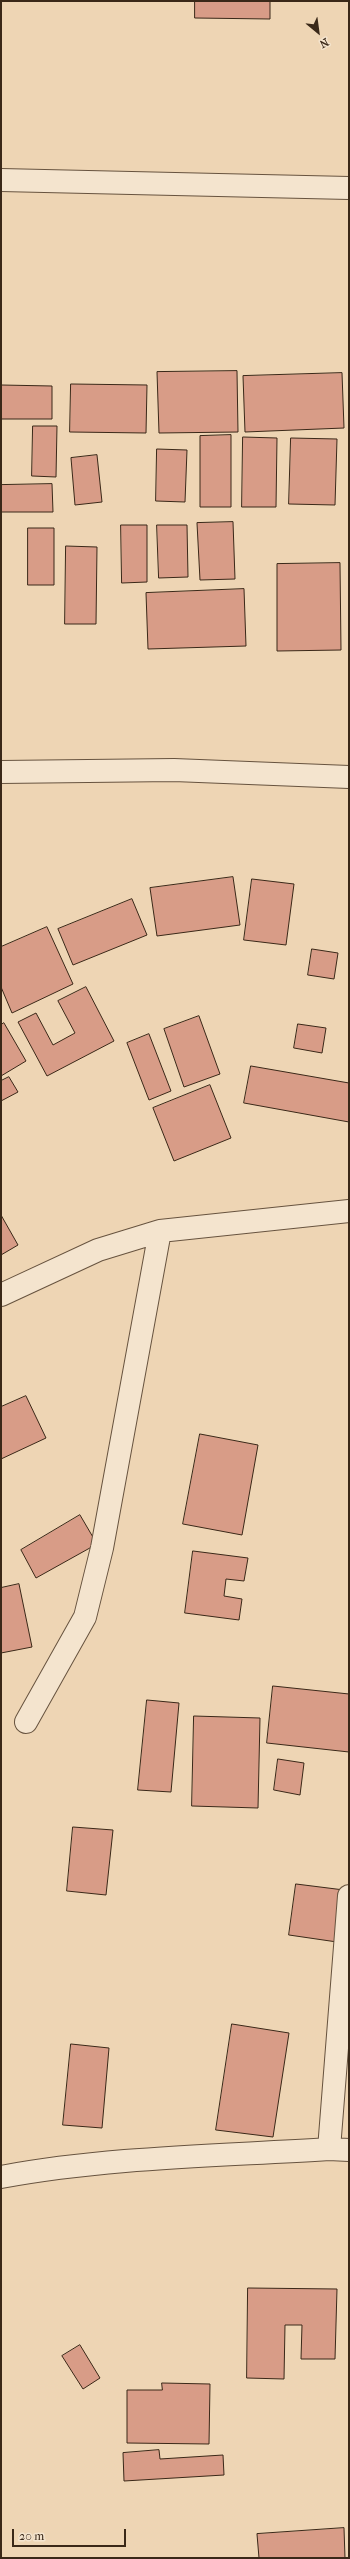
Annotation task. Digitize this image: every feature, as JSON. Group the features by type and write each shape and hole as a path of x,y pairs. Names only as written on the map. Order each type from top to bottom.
{"street":[{"path":"1,180 349,188"},
{"path":"1,772 174,770 349,777"},
{"path":"1,1295 98,1250 160,1231 349,1212"},
{"path":"26,1722 85,1618 104,1541 160,1231"},
{"path":"1,2177 40,2170 134,2160 339,2150 349,1896"}],"building":[{"path":"195,1 270,1 270,19 195,18"},
{"path":"237,371 238,432 159,433 157,372"},
{"path":"342,373 344,428 245,432 243,376"},
{"path":"71,384 147,385 146,433 70,432"},
{"path":"1,385 52,386 52,419 1,419"},
{"path":"33,426 57,426 56,477 32,476"},
{"path":"231,435 231,507 200,507 200,436"},
{"path":"243,437 277,438 276,507 242,507"},
{"path":"291,438 337,439 335,505 289,504"},
{"path":"157,449 187,450 185,502 156,501"},
{"path":"97,455 102,502 75,505 71,458"},
{"path":"52,484 53,512 1,512 1,485"},
{"path":"233,522 235,579 200,580 197,523"},
{"path":"121,525 147,525 147,582 122,583"},
{"path":"157,525 187,525 188,577 159,578"},
{"path":"28,528 54,528 54,585 28,585"},
{"path":"66,546 97,547 96,624 65,624"},
{"path":"340,563 341,650 277,651 277,564"},
{"path":"244,589 246,646 148,649 146,593"},
{"path":"233,877 240,925 157,936 150,888"},
{"path":"252,879 294,884 286,945 244,940"},
{"path":"132,899 147,935 73,965 58,929"},
{"path":"47,927 73,984 12,1013 1,987 1,947"},
{"path":"312,949 338,953 334,979 308,975"},
{"path":"86,987 114,1041 47,1076 18,1022 36,1013 53,1045 75,1033 58,1001"},
{"path":"199,1016 220,1074 184,1087 164,1029"},
{"path":"4,1023 26,1061 1,1076 1,1025"},
{"path":"298,1024 326,1028 322,1053 294,1048"},
{"path":"149,1034 171,1091 149,1100 127,1043"},
{"path":"251,1066 349,1083 349,1122 244,1103"},
{"path":"9,1077 18,1092 1,1101 1,1081"},
{"path":"210,1085 231,1138 174,1161 153,1108"},
{"path":"1,1215 18,1245 1,1255"},
{"path":"26,1396 46,1438 1,1459 1,1407"},
{"path":"200,1434 258,1445 242,1535 183,1524"},
{"path":"80,1515 97,1544 36,1578 21,1550"},
{"path":"193,1551 248,1558 244,1581 226,1579 224,1596 242,1599 239,1620 185,1613"},
{"path":"19,1584 32,1647 1,1653 1,1588"},
{"path":"273,1686 349,1694 349,1752 267,1743"},
{"path":"147,1700 179,1703 171,1792 138,1790"},
{"path":"194,1716 260,1718 258,1808 192,1806"},
{"path":"278,1759 304,1763 300,1795 274,1790"},
{"path":"73,1827 113,1830 106,1895 67,1891"},
{"path":"296,1884 344,1890 337,1942 289,1935"},
{"path":"232,2024 289,2033 273,2137 216,2130"},
{"path":"71,2044 109,2048 102,2128 63,2125"},
{"path":"248,2288 337,2289 335,2359 301,2359 302,2325 285,2325 284,2379 247,2378"},
{"path":"80,2345 100,2378 83,2389 62,2356"},
{"path":"162,2383 210,2384 209,2444 127,2443 127,2390 162,2390"},
{"path":"159,2450 160,2459 223,2455 224,2475 124,2481 123,2453"},
{"path":"344,2528 345,2558 259,2558 257,2534"}]}
